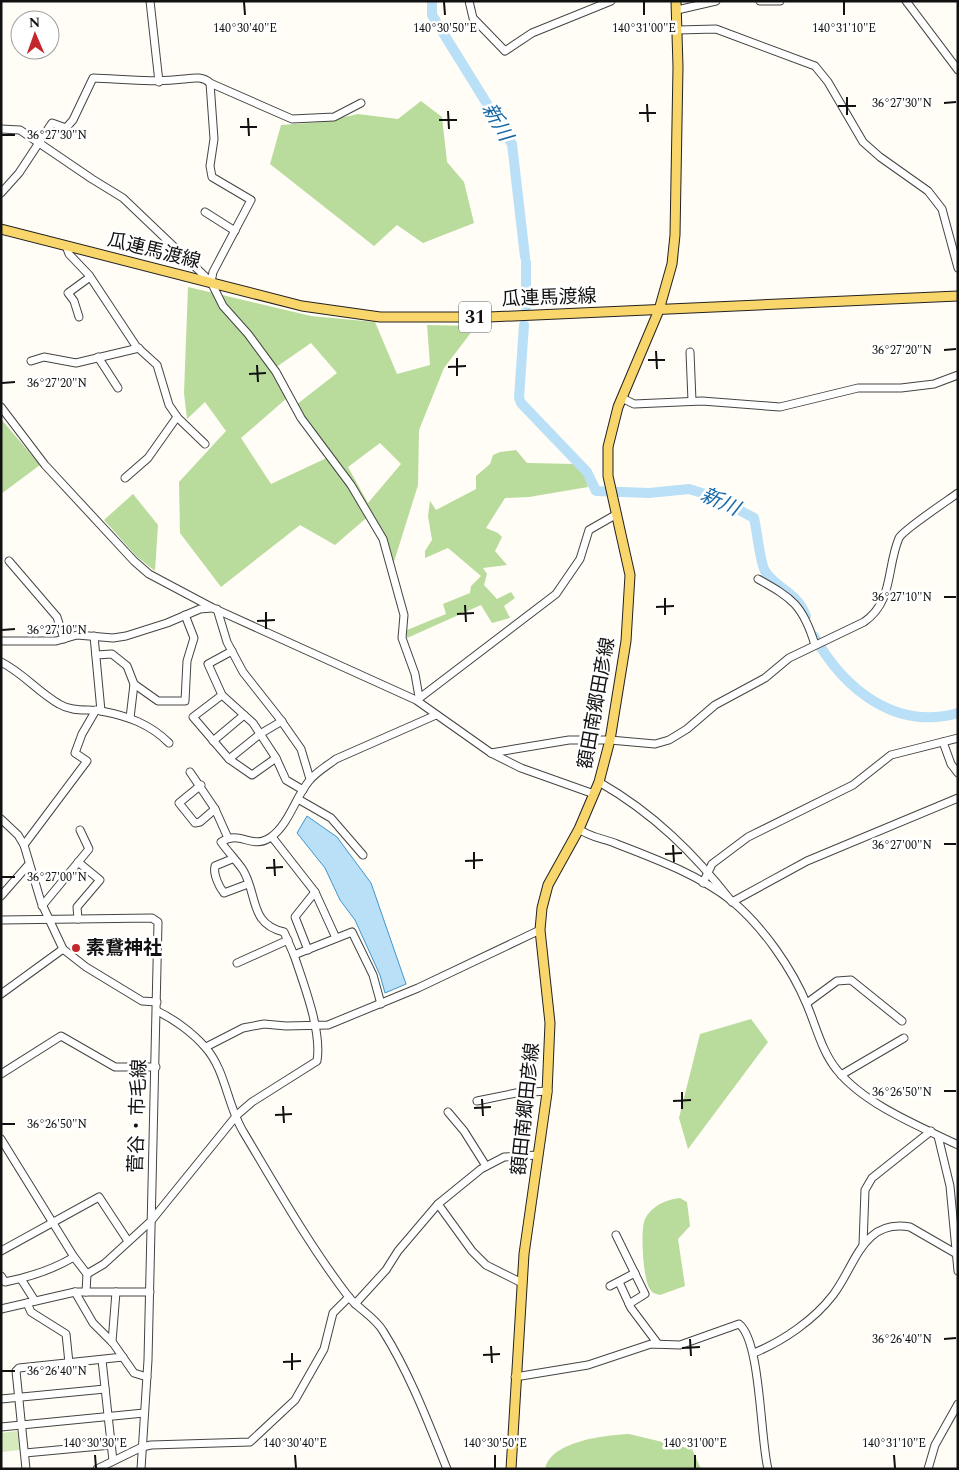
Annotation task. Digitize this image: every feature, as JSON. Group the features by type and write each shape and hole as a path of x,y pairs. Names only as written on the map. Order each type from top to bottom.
{"main road":[{"name":"額田南郷田彦線","path":"511,1469 522,1283 548,1091 550,1024 540,930 542,908 548,885 579,828 599,782 610,740 626,641 630,575 608,476 608,447 622,398 659,310 672,264 675,235 678,30 676,6"},
{"name":"瓜連馬渡線","path":"1,229 302,306 380,317 489,317 958,296"}],"street":[{"path":"150,1 159,82"},
{"path":"468,1 473,18 505,51 532,33 610,1"},
{"path":"676,6 716,1"},
{"path":"760,1 780,1"},
{"path":"906,1 958,70"},
{"path":"678,30 716,29 815,66 828,82 863,142 880,157 928,191 942,209 958,268"},
{"path":"1,193 19,172 52,123 66,128 73,120 92,78 159,82 196,77 206,79 210,83 292,119 334,117 361,103"},
{"path":"210,83 214,139 210,166 212,177 251,200 213,272 211,282"},
{"path":"1,130 20,130 123,198 211,282 223,306 248,334 276,372 301,418 351,485 379,532 404,615 402,638 415,674 418,699"},
{"path":"205,212 235,231"},
{"path":"66,246 69,254 90,277 139,348 157,365 169,405 177,417 205,444"},
{"path":"78,316 74,301 68,293 90,277"},
{"path":"31,361 44,357 76,363 139,348"},
{"path":"690,352 692,401"},
{"path":"98,357 118,388"},
{"path":"622,398 634,404 692,401 780,407 858,388 901,388 934,384 958,375"},
{"path":"1,407 45,465 134,561 150,574 215,609 418,699 436,715 491,754 521,768 594,794"},
{"path":"124,478 148,458 177,417"},
{"path":"491,754 569,740 610,740 655,744 669,740 687,729 715,705 765,678 789,658 875,615 883,602 900,537 958,493"},
{"path":"418,699 556,594 580,559 590,530 617,514"},
{"path":"9,561 57,617 64,639"},
{"path":"758,579 788,596 797,604 817,644"},
{"path":"1,641 64,639 77,635 126,636 200,608 215,609"},
{"path":"215,609 232,651 243,672 282,721 301,749 310,779"},
{"path":"134,684 158,701 185,701 187,661 194,638 184,615"},
{"path":"24,845 87,761 75,752 82,734 99,710 94,636"},
{"path":"232,651 208,664 222,695 244,715 260,734 276,758 286,780 303,790"},
{"path":"96,655 112,654 127,666 134,684 130,718"},
{"path":"1,662 18,670 59,705 77,710 99,710 130,718 155,730 169,743"},
{"path":"222,695 193,717 228,760 252,775 276,758"},
{"path":"213,741 244,715"},
{"path":"87,1274 104,1264 151,1221 234,1118 252,1102 317,1061 318,1051 314,1026 288,940 284,932 270,929 258,912 243,871 232,859 221,842 236,836 256,843 263,842 272,837 281,829 310,779 336,759 436,715"},
{"path":"228,760 260,734 282,721"},
{"path":"703,882 712,864 748,837 767,830 829,795 853,785 892,755 958,738"},
{"path":"943,742 951,764 958,773"},
{"path":"190,772 201,785 215,809 228,838"},
{"path":"599,782 648,813 683,844 778,953 793,976 821,1042 841,1075 854,1088 875,1103 958,1145"},
{"path":"201,785 179,803 195,823 200,822 215,809"},
{"path":"732,902 807,861 958,798"},
{"path":"298,799 331,818 363,855"},
{"path":"1,819 18,834 24,845 42,906 63,949 86,968 142,1001 157,1002"},
{"path":"579,828 589,836 615,843 703,882 732,902"},
{"path":"42,906 89,849 80,830"},
{"path":"272,837 315,892 336,938"},
{"path":"232,859 215,866 214,870 222,890 224,892 248,884"},
{"path":"78,862 100,880 77,907 78,919"},
{"path":"1,896 29,864"},
{"path":"308,950 295,917 315,892"},
{"name":"菅谷・市毛線","path":"1,920 152,918 158,922 150,1292 141,1469"},
{"path":"206,1047 243,1028 264,1024 328,1025 381,1004 540,930"},
{"path":"294,955 352,932 356,936 373,975 381,1004"},
{"path":"237,963 288,940"},
{"path":"1,994 63,949"},
{"path":"806,1003 837,981 851,980 902,1021"},
{"path":"157,1011 206,1047 221,1072 234,1118 296,1220 349,1297 382,1328 403,1364 447,1469"},
{"path":"1,1074 61,1036 115,1067 156,1067"},
{"path":"841,1075 904,1038"},
{"path":"477,1101 516,1093 548,1091"},
{"path":"448,1112 464,1131 486,1166"},
{"path":"863,1245 865,1190 872,1178 931,1131"},
{"path":"938,1136 950,1186 958,1271"},
{"path":"1,1139 74,1257 87,1274 86,1292"},
{"path":"355,1304 386,1270 398,1250 438,1204 486,1166 504,1157 538,1155"},
{"path":"1,1251 99,1197 128,1241"},
{"path":"438,1204 472,1251 486,1265 522,1283"},
{"path":"754,1353 773,1345 820,1309 834,1294 863,1245 877,1231 903,1226 910,1227 956,1253"},
{"path":"616,1235 645,1294 629,1304"},
{"path":"1,1276 5,1282 21,1279 55,1268 74,1257"},
{"path":"610,1286 634,1273"},
{"path":"21,1279 31,1302 30,1312 66,1334 69,1363"},
{"path":"619,1282 629,1304 658,1344"},
{"path":"1,1309 75,1292 150,1292"},
{"path":"75,1292 92,1323 112,1342 134,1373 147,1377"},
{"path":"112,1342 116,1292"},
{"path":"97,1469 142,1447 250,1442 295,1400 324,1349 333,1313 349,1297"},
{"path":"515,1376 588,1365 651,1344 680,1345 739,1324 748,1336 754,1353 763,1450 768,1469"},
{"path":"16,1469 26,1468 16,1372 19,1368 123,1357"},
{"path":"102,1360 113,1461"},
{"path":"1,1400 105,1389"},
{"path":"928,1469 935,1445 958,1404"},
{"path":"1,1427 144,1413"},
{"path":"24,1453 111,1445"}],"green space":[{"path":"421,101 442,117 447,162 464,182 474,223 423,243 397,225 374,246 270,164 281,125 322,122 358,114 398,119"},
{"path":"188,287 311,316 375,322 397,374 430,365 427,325 476,326 444,368 419,430 418,485 393,565 371,514 335,545 300,525 221,587 180,533 179,482 226,431 205,402 187,419 184,393","holes":["311,343 337,373 296,405 333,455 271,484 241,438 287,398 272,370","380,443 401,464 368,503 348,467"]},
{"path":"1,419 40,465 1,494"},
{"path":"516,450 527,463 576,464 584,473 588,487 529,497 505,498 486,528 498,533 502,537 495,551 507,565 483,568 487,574 484,585 497,599 511,592 515,598 504,606 510,618 492,623 481,605 407,638 407,630 446,614 443,604 470,593 471,586 481,576 448,548 425,558 425,551 432,540 428,516 430,501 436,510 476,489 476,476 490,464 493,455"},
{"path":"133,494 158,525 155,571 136,556 104,520"},
{"path":"751,1019 768,1042 688,1149 679,1118 700,1034"},
{"path":"680,1198 687,1202 690,1226 678,1239 685,1286 660,1295 651,1290 646,1276 643,1225 648,1214 655,1207 670,1200"},
{"path":"17,1431 20,1450 1,1452 1,1433"},
{"path":"629,1434 692,1449 701,1469 545,1469 549,1459 557,1452 580,1441"}],"water":[{"path":"307,816 337,837 371,883 406,984 385,993 380,975 355,920 340,900 325,868 297,833"}],"waterway":[{"name":"新川","path":"432,1 432,15 512,144 525,257"},
{"name":"新川","path":"526,262 526,307"},
{"name":"新川","path":"524,325 519,398 521,403 587,472 596,491 649,493 689,489 715,497 754,518 765,571 797,601 806,616"},
{"name":"新川","path":"814,636 840,673 874,701 893,711 913,716 935,717 958,713"}],"place":[{"name":"素鵞神社","path":"76,948"}]}
